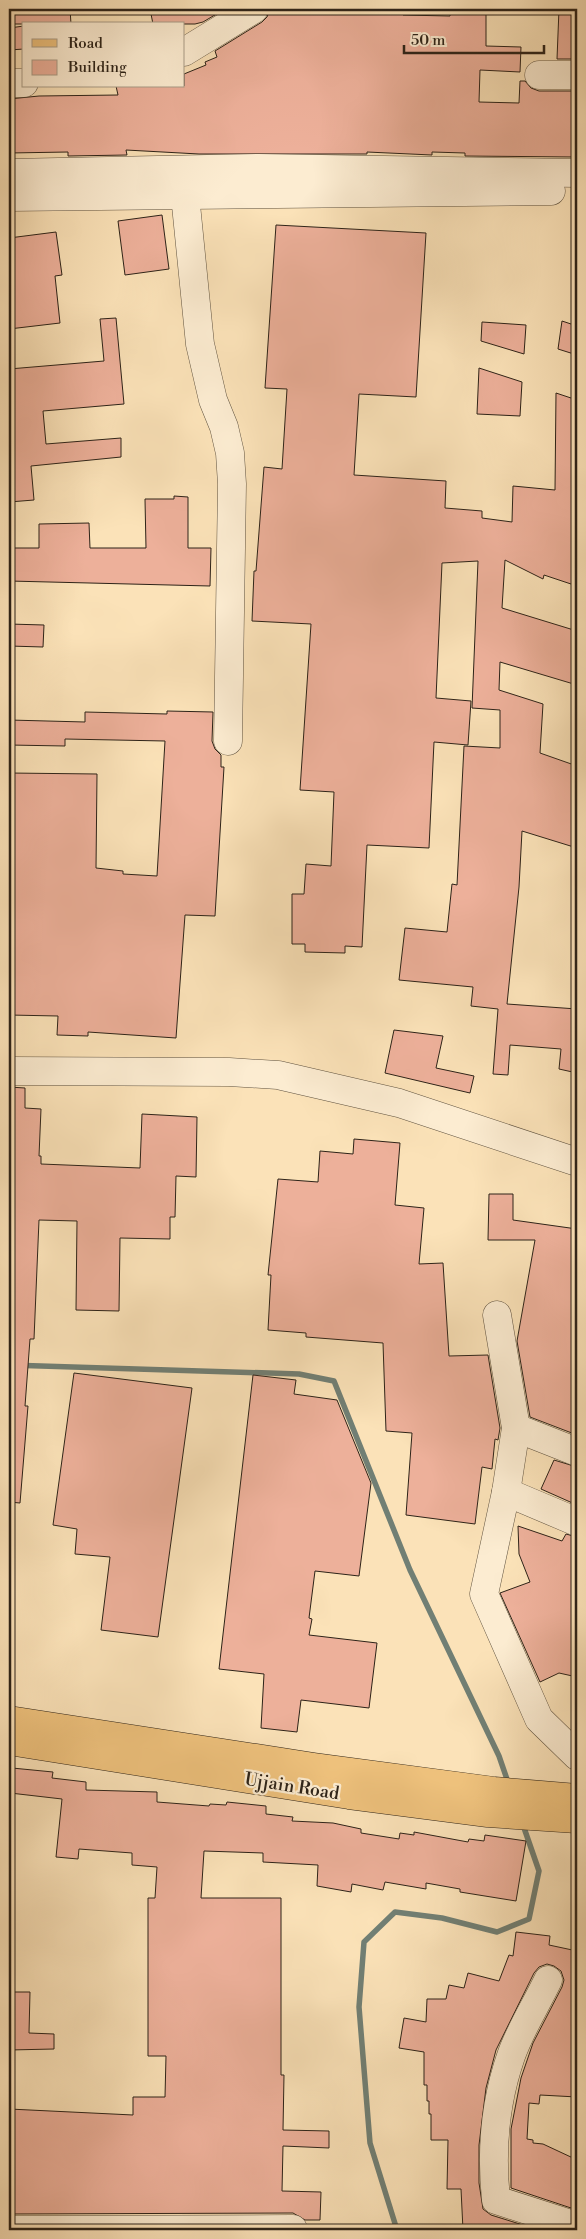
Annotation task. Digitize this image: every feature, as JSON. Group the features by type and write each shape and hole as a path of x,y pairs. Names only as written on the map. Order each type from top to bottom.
{"main road":[{"name":"Ujjain Road","path":"9,1720 314,1767 491,1802"},
{"name":"Ujjain Road","path":"9,1742 340,1794 566,1808"}],"street":[{"path":"185,51 254,9"},
{"path":"539,75 577,75"},
{"path":"9,83 22,83"},
{"path":"9,173 259,168 577,173"},
{"path":"9,197 577,191"},
{"path":"185,195 200,344 230,453 232,484 228,741"},
{"path":"9,1071 229,1072 278,1075 399,1103 577,1162"},
{"path":"497,1315 516,1428 506,1492 484,1594 539,1719 577,1756"},
{"path":"516,1428 577,1452"},
{"path":"506,1492 577,1522"},
{"path":"548,1980 511,2056 499,2108 493,2169 496,2200 577,2226"},
{"path":"9,2230 293,2229"}],"building":[{"path":"10,9 70,9 71,22 22,22 22,24 9,24"},
{"path":"150,9 225,9 203,22 195,24 185,24 185,22 153,22"},
{"path":"270,9 402,9 403,15 450,16 450,9 486,9 486,46 521,47 520,72 480,70 479,102 519,103 520,81 525,81 531,88 539,91 577,91 575,157 465,156 465,153 432,152 432,155 367,152 367,154 199,154 126,150 127,155 68,156 68,152 9,153 9,99 39,96 118,95 116,88 185,88 185,74 206,65 205,62 217,57 215,51 267,17"},
{"path":"559,9 577,9 577,59 557,59"},
{"path":"22,26 22,49 9,50 9,28"},
{"path":"162,215 169,269 125,275 118,221"},
{"path":"276,225 426,233 416,397 359,394 354,475 446,481 445,508 482,511 482,518 512,522 513,486 555,490 556,393 577,400 577,586 544,575 543,579 505,560 502,608 577,631 577,685 500,662 499,690 543,704 540,753 577,766 577,848 522,831 519,887 507,1004 577,1009 577,1073 559,1069 561,1049 510,1045 508,1075 493,1074 498,1009 471,1006 473,987 399,980 405,928 447,932 452,884 457,885 464,746 500,748 500,710 472,708 478,561 442,563 436,698 471,701 468,745 434,742 429,848 367,845 362,947 345,946 345,953 305,952 305,944 292,944 292,894 304,894 306,864 331,866 334,792 300,790 311,624 252,621 254,571 256,571 264,467 282,469 287,389 265,388"},
{"path":"56,232 62,275 55,276 60,323 9,329 9,238"},
{"path":"116,318 124,404 43,411 46,444 121,438 121,457 31,466 34,500 9,502 9,369 104,361 100,319"},
{"path":"562,321 577,326 577,355 558,349"},
{"path":"482,322 526,325 524,354 481,341"},
{"path":"479,368 522,382 520,416 477,414"},
{"path":"174,496 188,497 188,548 211,548 210,586 9,581 9,548 39,548 39,524 89,523 90,548 146,548 145,499 174,499"},
{"path":"9,624 44,625 43,647 9,646"},
{"path":"167,711 213,712 212,741 215,749 221,755 221,767 224,767 215,916 185,915 176,1038 88,1032 88,1036 57,1035 58,1016 9,1015 9,773 97,774 96,868 123,871 123,874 157,876 165,741 65,739 65,746 9,745 9,720 85,722 85,712 167,714"},
{"path":"394,1030 443,1036 436,1068 474,1076 470,1093 385,1073"},
{"path":"9,1087 25,1088 25,1108 41,1109 39,1156 41,1156 41,1164 140,1168 142,1114 197,1117 196,1177 176,1176 175,1217 170,1217 170,1239 120,1238 119,1311 76,1310 77,1221 39,1220 34,1339 30,1339 25,1406 28,1406 20,1503 9,1502"},
{"path":"354,1139 400,1143 395,1205 424,1208 419,1264 443,1263 449,1356 488,1355 500,1428 498,1440 495,1439 492,1469 482,1467 475,1524 406,1515 412,1433 386,1431 383,1343 306,1337 306,1333 268,1330 271,1275 268,1275 278,1179 318,1182 320,1151 353,1154"},
{"path":"489,1194 513,1194 513,1220 577,1229 577,1435 530,1417 517,1341 535,1240 488,1240"},
{"path":"74,1373 192,1388 158,1637 101,1630 110,1557 75,1554 77,1529 53,1525"},
{"path":"253,1375 296,1380 294,1394 337,1400 371,1483 359,1576 315,1571 309,1618 312,1619 309,1635 377,1643 369,1708 301,1700 297,1732 261,1728 264,1674 219,1669"},
{"path":"554,1460 577,1467 577,1505 541,1489"},
{"path":"518,1526 562,1541 566,1534 577,1537 577,1677 559,1673 540,1682 500,1593 530,1582 519,1554"},
{"path":"12,1768 53,1772 52,1778 86,1782 86,1790 157,1792 157,1802 209,1806 210,1804 226,1805 227,1802 266,1806 266,1814 293,1817 292,1821 333,1823 361,1829 361,1833 399,1839 400,1833 414,1835 414,1832 468,1842 469,1839 484,1841 485,1835 526,1841 516,1901 460,1892 460,1889 426,1883 426,1889 385,1882 383,1890 352,1884 351,1892 317,1886 318,1865 263,1862 263,1853 204,1851 201,1898 281,1898 281,2075 284,2075 283,2130 329,2131 329,2148 283,2146 282,2191 321,2192 320,2220 305,2220 293,2213 9,2214 9,2109 133,2115 133,2097 165,2097 166,2056 148,2056 148,1898 155,1898 157,1867 132,1865 132,1853 79,1849 78,1859 56,1857 62,1799 10,1793"},
{"path":"516,1932 550,1936 549,1945 577,1951 573,1974 577,1975 577,2097 540,2095 539,2104 529,2103 527,2139 573,2158 577,2151 577,2210 511,2188 511,2129 521,2078 533,2043 564,1980 561,1971 547,1964 539,1967 534,1973 496,2050 486,2088 479,2145 479,2183 483,2209 491,2215 539,2230 463,2230 461,2189 447,2189 448,2140 431,2140 431,2114 429,2114 429,2101 427,2101 427,2085 424,2085 424,2052 399,2048 404,2018 426,2022 427,1999 446,1999 449,1985 464,1988 468,1973 499,1981 509,1955 513,1956"},
{"path":"9,1992 30,1992 29,2033 54,2034 54,2049 9,2050"}],"waterway":[{"path":"9,1365 299,1374 334,1381 410,1570 499,1756 509,1785"},
{"path":"397,2230 370,2143 359,2007 364,1942 395,1912 442,1918 497,1932 529,1919 539,1871 522,1822"}]}
